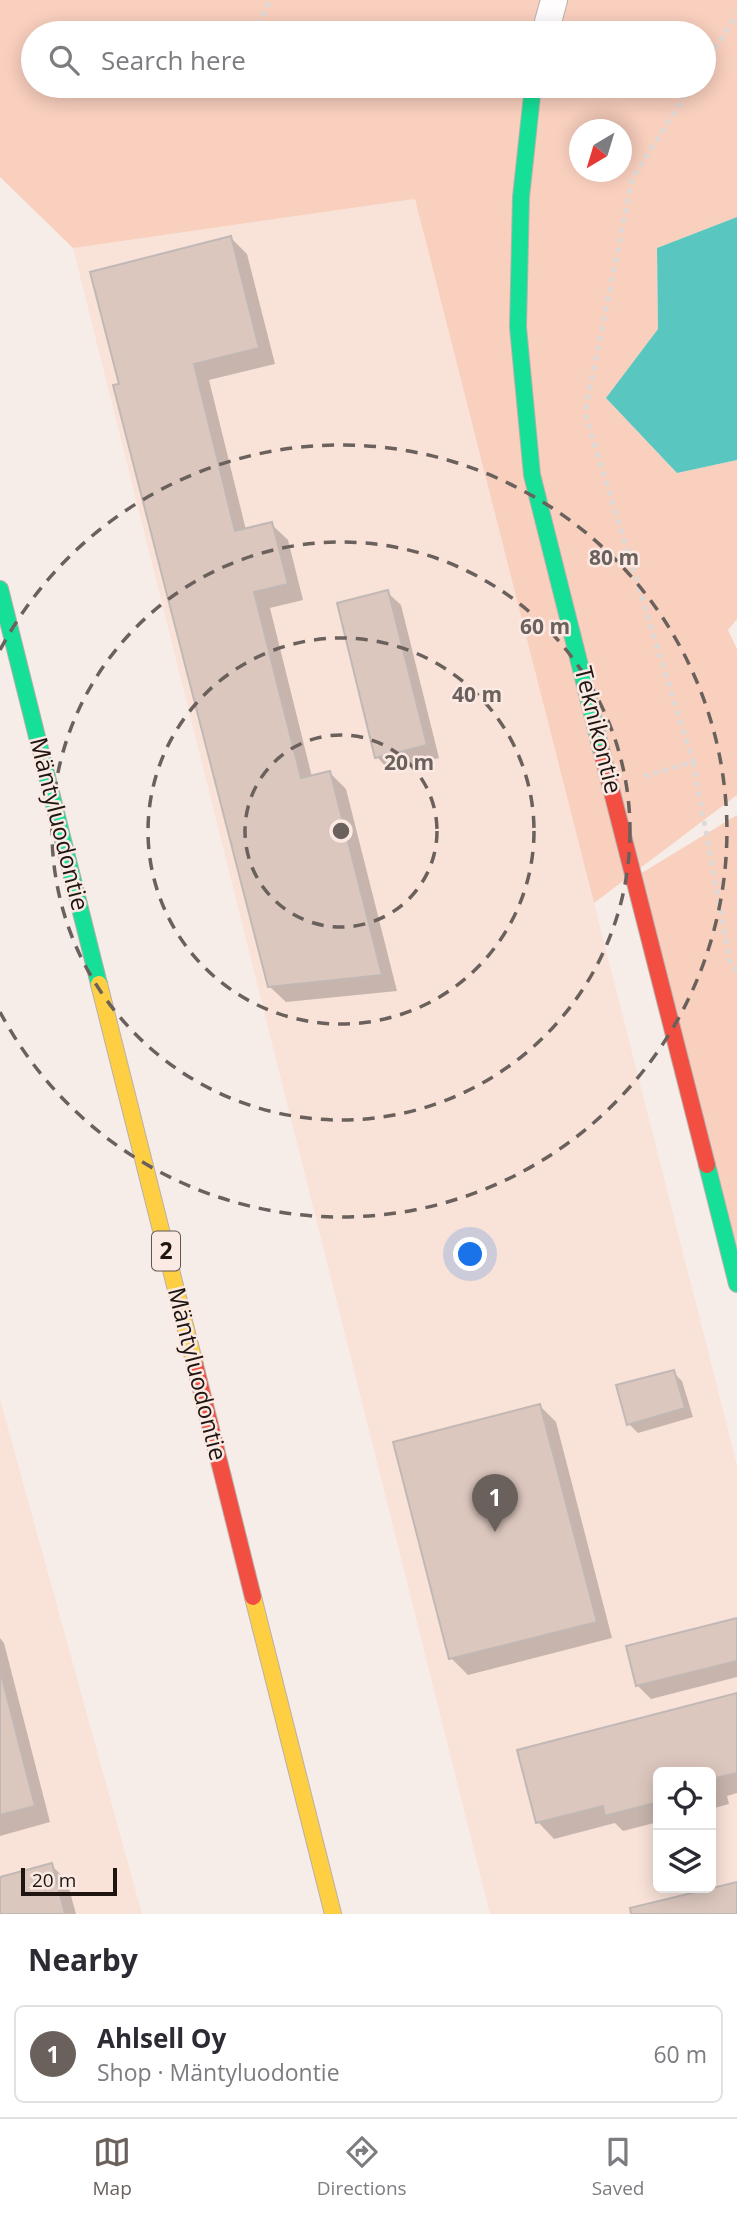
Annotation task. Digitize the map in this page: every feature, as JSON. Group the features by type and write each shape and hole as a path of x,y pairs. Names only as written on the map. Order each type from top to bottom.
{"main road":[{"name":"Teknikontie","path":"532,98 521,197 518,327 531,475 737,1284"},
{"name":"Mäntyluodontie","path":"0,589 333,1914"}],"street":[{"path":"548,21 554,0"}],"path":[{"path":"259,21 271,0"},
{"path":"716,47 737,14"},
{"path":"683,98 632,179 585,414 693,762 730,962 737,971"},
{"path":"612,785 693,762"}],"shaded area":[{"path":"0,0 737,0 737,217 657,248 658,329 606,398 677,473 737,460 737,619 728,630 737,649 737,795 594,903 415,199 73,248 0,177"},
{"path":"415,199 737,1465 737,1914 490,1914 73,248"},
{"path":"737,815 737,1284 635,877"},
{"path":"0,1399 142,1914 0,1914"}],"water":[{"path":"737,217 737,460 677,473 606,398 658,329 657,248"}],"building":[{"path":"231,236 259,348 194,364 235,531 272,522 288,584 254,592 301,778 330,771 382,975 268,987 113,385 119,384 90,272"},
{"path":"388,590 427,745 375,758 337,603"},
{"path":"674,1370 685,1408 627,1425 616,1385"},
{"path":"540,1404 597,1622 449,1659 393,1442"},
{"path":"737,1618 737,1661 636,1686 626,1646"},
{"path":"0,1670 35,1806 0,1815"},
{"path":"737,1693 737,1773 716,1778 716,1767 653,1767 653,1803 605,1816 603,1806 536,1823 517,1750"},
{"path":"52,1863 65,1914 0,1914 0,1877"},
{"path":"737,1882 737,1914 631,1914 630,1908 692,1893 716,1893 716,1887"}],"traffic: fast":[{"path":"532,98 521,197 518,327 532,475 602,753"},
{"path":"0,589 99,984"},
{"path":"707,1165 737,1284"}],"traffic: slow":[{"path":"99,984 195,1365"},
{"path":"253,1597 333,1914"}],"traffic: jam":[{"path":"602,753 707,1165"},
{"path":"195,1365 253,1597"}],"place":[{"name":"Ahlsell Oy","path":"495,1532"}]}
